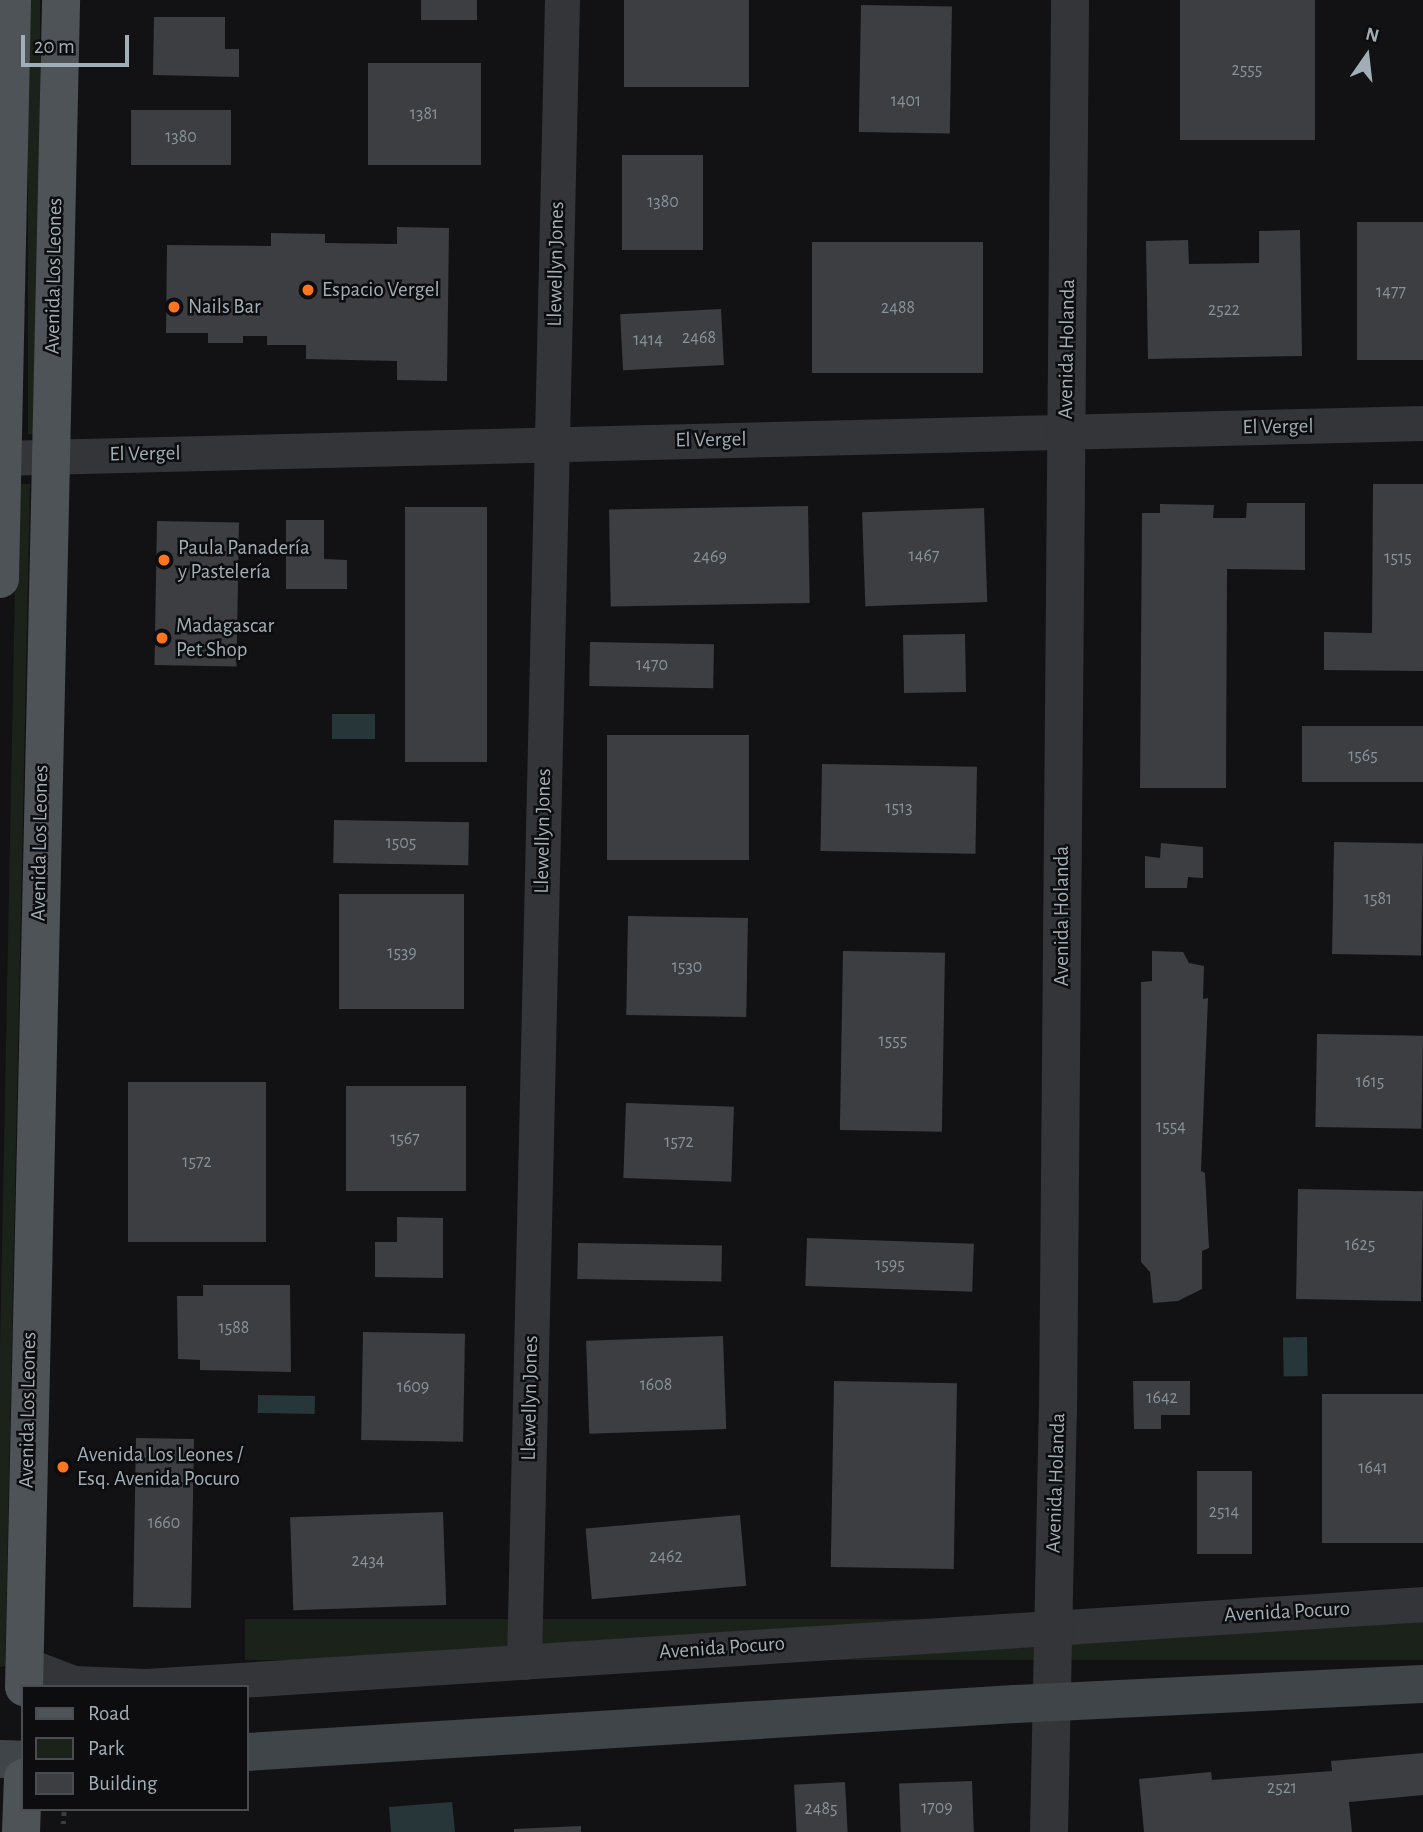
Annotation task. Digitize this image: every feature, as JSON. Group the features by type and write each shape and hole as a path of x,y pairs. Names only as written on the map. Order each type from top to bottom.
{"main road":[{"path":"0,579 12,0"},
{"name":"Avenida Los Leones","path":"24,1676 61,0"},
{"path":"248,1752 1050,1702 1423,1684"},
{"path":"0,1759 21,1760"},
{"path":"21,1832 22,1811"}],"street":[{"name":"Llewellyn Jones","path":"524,1662 562,0"},
{"name":"Avenida Holanda","path":"1049,1832 1070,0"},
{"name":"El Vergel","path":"1,458 1423,423"},
{"name":"Avenida Pocuro","path":"150,1685 1052,1625 1423,1604"},
{"name":"Avenida Pocuro","path":"24,1676 96,1685"}],"path":[{"path":"63,1824 64,1811"}],"green space":[{"path":"28,0 40,0 40,434 28,434"},
{"path":"17,484 30,484 5,1666 0,1667 0,1350"},
{"path":"245,1619 1423,1619 1423,1660 245,1660"}],"shaded area":[{"path":"332,714 375,714 375,739 332,739"},
{"path":"1283,1337 1307,1337 1308,1376 1284,1376"},
{"path":"258,1395 315,1396 315,1414 258,1413"},
{"path":"452,1802 455,1832 391,1832 389,1807"}],"building":[{"path":"421,0 477,0 477,20 421,20"},
{"path":"624,0 749,0 749,87 624,87"},
{"path":"1180,0 1315,0 1315,140 1180,140"},
{"path":"861,5 952,7 950,134 859,132"},
{"path":"154,17 225,17 225,49 239,49 239,77 153,75"},
{"path":"368,63 481,63 481,165 368,165"},
{"path":"131,110 231,110 231,165 131,165"},
{"path":"622,155 703,155 703,250 622,250"},
{"path":"1357,222 1423,222 1423,360 1357,360"},
{"name":"Espacio Vergel","path":"397,227 449,228 447,381 397,380 397,361 306,359 306,345 267,345 267,336 243,336 243,343 208,343 208,333 166,333 167,245 271,246 271,233 325,234 325,243 397,244"},
{"path":"1300,230 1302,356 1148,359 1146,241 1188,240 1189,264 1259,263 1259,231"},
{"path":"812,242 983,242 983,373 812,373"},
{"path":"721,309 724,365 623,370 620,314"},
{"path":"1373,484 1423,484 1423,671 1324,670 1324,632 1372,633"},
{"path":"1247,503 1305,503 1305,570 1227,569 1226,788 1140,788 1142,513 1160,513 1160,504 1214,505 1213,518 1246,518"},
{"path":"808,506 810,603 611,606 609,509"},
{"path":"405,507 487,507 487,762 405,762"},
{"path":"984,508 987,602 865,606 862,512"},
{"path":"286,520 324,520 324,559 347,560 347,589 286,589"},
{"path":"157,521 239,522 236,666 154,665"},
{"path":"965,634 966,692 904,693 903,635"},
{"path":"590,642 714,644 713,688 589,686"},
{"path":"1302,726 1423,726 1423,782 1302,782"},
{"path":"607,735 749,735 749,860 607,860"},
{"path":"822,764 977,767 975,854 820,851"},
{"path":"334,820 469,822 468,865 333,863"},
{"path":"1334,842 1423,844 1421,956 1332,954"},
{"path":"1161,843 1203,847 1203,878 1188,877 1187,888 1145,888 1145,856 1160,858"},
{"path":"339,894 464,894 464,1009 339,1009"},
{"path":"628,916 748,918 746,1017 626,1015"},
{"path":"843,951 945,953 942,1132 840,1130"},
{"path":"1152,951 1183,952 1189,963 1204,966 1203,999 1208,998 1201,1171 1205,1173 1209,1248 1202,1251 1202,1289 1178,1301 1153,1303 1150,1272 1141,1262 1141,982 1152,981"},
{"path":"1317,1034 1423,1036 1421,1129 1315,1127"},
{"path":"128,1082 266,1082 266,1242 128,1242"},
{"path":"346,1086 466,1086 466,1191 346,1191"},
{"path":"626,1103 734,1107 731,1182 623,1178"},
{"path":"1298,1189 1423,1191 1421,1301 1296,1299"},
{"path":"397,1217 443,1218 443,1278 375,1277 375,1242 397,1242"},
{"path":"807,1238 974,1244 972,1292 805,1286"},
{"path":"578,1243 722,1246 721,1282 577,1279"},
{"path":"203,1285 290,1285 291,1372 200,1370 200,1360 178,1359 177,1296 203,1296"},
{"path":"363,1332 465,1334 463,1442 361,1440"},
{"path":"723,1336 726,1429 589,1434 586,1341"},
{"path":"834,1381 957,1383 954,1569 831,1567"},
{"path":"1133,1381 1190,1381 1190,1415 1161,1415 1161,1429 1134,1429"},
{"path":"1322,1394 1423,1394 1423,1543 1322,1543"},
{"path":"136,1438 194,1439 191,1608 133,1607"},
{"path":"1197,1471 1252,1471 1252,1554 1197,1554"},
{"path":"443,1512 446,1605 293,1610 290,1517"},
{"path":"740,1515 746,1586 592,1599 586,1529"},
{"path":"1423,1753 1423,1795 1349,1802 1352,1832 1144,1832 1139,1779 1211,1772 1212,1780 1332,1771 1331,1761"},
{"path":"972,1781 974,1832 901,1832 899,1784"},
{"path":"845,1782 848,1832 797,1832 794,1785"},
{"path":"581,1826 581,1832 514,1832 514,1829"}],"place":[{"name":"Espacio Vergel","path":"308,290"},
{"name":"Nails Bar","path":"174,307"},
{"name":"Paula Panadería y Pastelería","path":"164,560"},
{"name":"Madagascar Pet Shop","path":"162,638"},
{"name":"Avenida Los Leones / Esq. Avenida Pocuro","path":"63,1467"}]}
